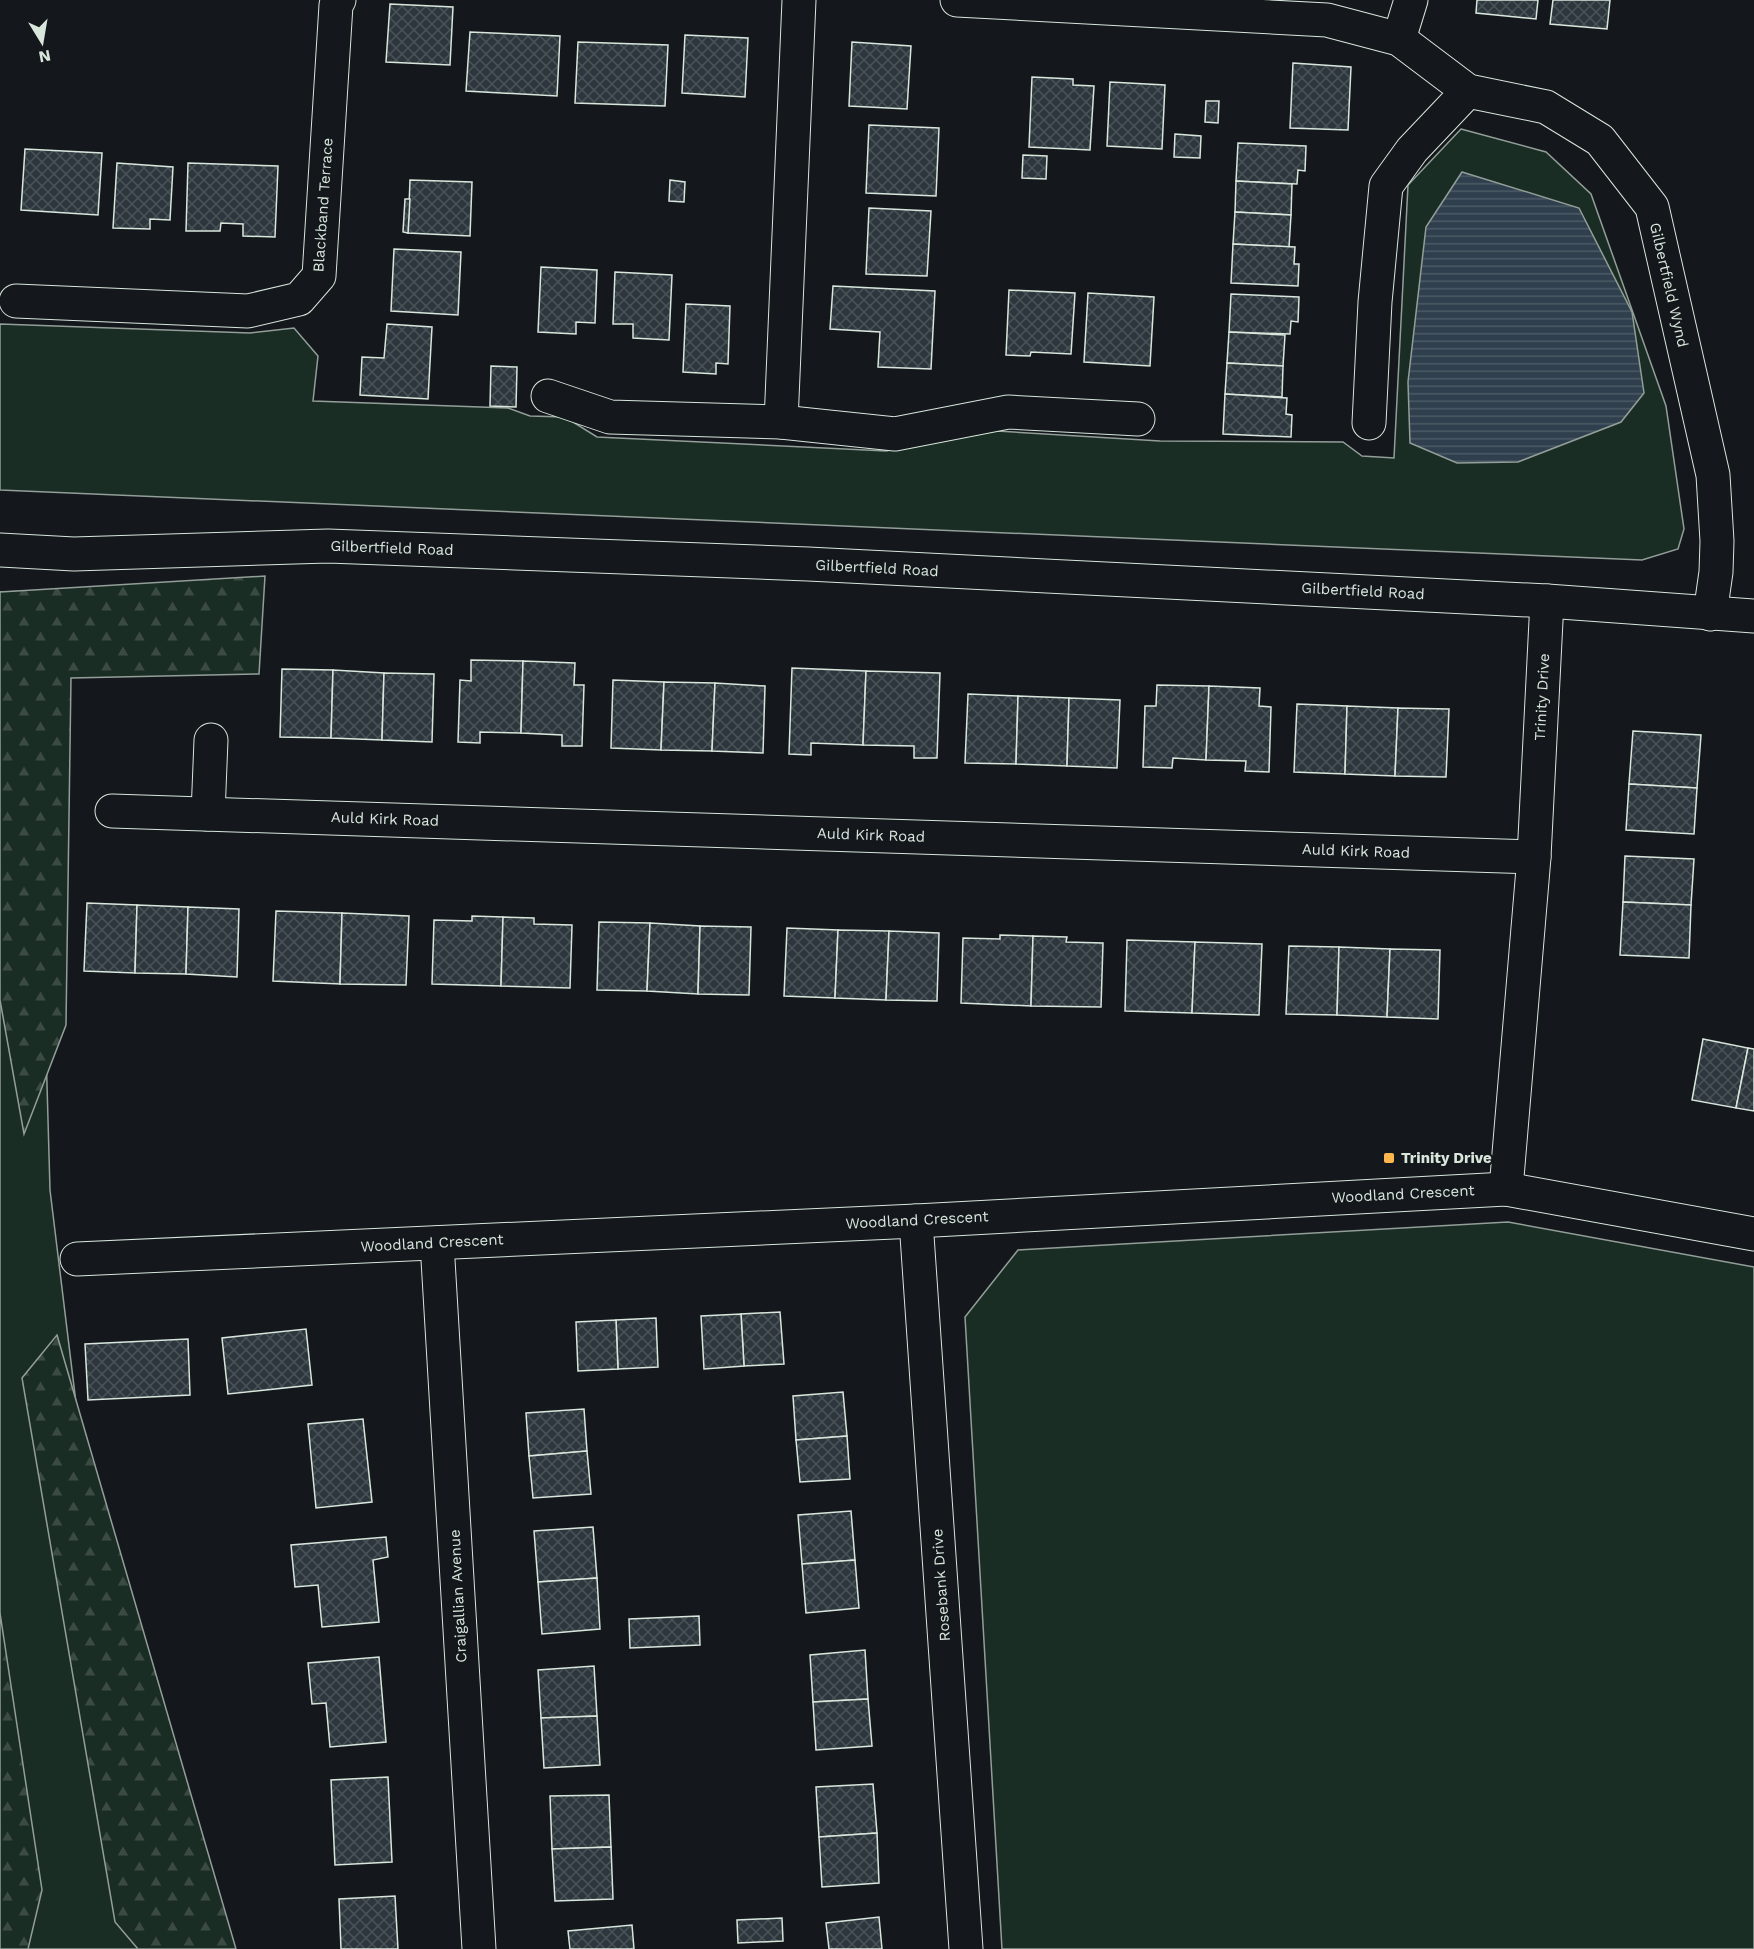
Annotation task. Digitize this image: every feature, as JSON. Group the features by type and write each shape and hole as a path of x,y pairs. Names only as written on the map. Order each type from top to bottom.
{"street":[{"name":"Blackband Terrace","path":"16,301 248,310 299,299 319,276 336,5 339,0"},
{"path":"781,422 800,0"},
{"name":"Gilbertfield Wynd","path":"957,0 1327,20 1399,39 1468,91 1546,107 1600,140 1652,207 1713,476 1717,541 1716,572 1710,614"},
{"path":"1399,39 1411,0"},
{"path":"1369,423 1376,293 1386,186 1412,150 1468,91"},
{"path":"548,396 610,417 781,422 895,434 1008,412 1138,419"},
{"name":"Gilbertfield Road","path":"0,550 74,554 328,546 808,564 1547,601 1754,616"},
{"name":"Trinity Drive","path":"1506,1188 1534,856 1547,601"},
{"path":"208,814 211,740"},
{"name":"Auld Kirk Road","path":"112,811 1534,856"},
{"name":"Woodland Crescent","path":"77,1259 916,1221 1506,1188 1754,1233"},
{"name":"Rosebank Drive","path":"916,1221 966,1949"},
{"name":"Craigallian Avenue","path":"436,1242 479,1949"}],"green space":[{"path":"1461,129 1546,152 1591,194 1666,406 1684,529 1678,549 1642,560 0,490 0,324 250,333 294,328 318,356 313,401 508,408 530,416 565,417 597,437 886,451 980,430 1160,441 1343,442 1362,456 1394,458 1408,185"},
{"path":"265,576 259,674 71,678 66,1025 24,1134 0,1000 0,592"},
{"path":"33,591 50,1190 98,1583 222,1949 0,1949 0,592"},
{"path":"1508,1222 1754,1267 1754,1949 1002,1949 965,1317 1018,1250"},
{"path":"57,1335 236,1949 138,1949 115,1922 22,1378"},
{"path":"0,1613 42,1890 28,1949 0,1949"}],"water":[{"path":"1462,172 1579,208 1632,312 1644,393 1621,422 1518,462 1457,463 1410,443 1408,382 1426,227"}],"building":[{"path":"1477,0 1538,0 1536,19 1476,13"},
{"path":"1553,0 1610,0 1607,29 1550,24"},
{"path":"390,4 453,7 450,65 386,62"},
{"path":"470,32 560,36 557,96 466,91"},
{"path":"685,35 748,38 745,97 682,93"},
{"path":"578,42 668,45 665,106 575,103"},
{"path":"852,42 911,46 907,109 849,106"},
{"path":"1293,63 1351,67 1348,130 1290,128"},
{"path":"1032,77 1073,79 1073,85 1094,86 1090,150 1029,147"},
{"path":"1110,82 1165,85 1162,149 1107,146"},
{"path":"1206,101 1219,101 1218,123 1205,122"},
{"path":"869,125 939,128 936,196 866,193"},
{"path":"1175,134 1201,136 1200,158 1174,157"},
{"path":"1238,143 1306,146 1305,171 1298,170 1297,184 1236,181"},
{"path":"25,149 102,153 98,215 21,210"},
{"path":"1023,155 1047,156 1046,179 1022,178"},
{"path":"117,163 173,167 170,220 150,219 150,229 113,228"},
{"path":"188,163 278,166 275,237 243,236 243,224 221,223 220,231 186,231"},
{"path":"410,180 472,182 470,236 408,233"},
{"path":"670,180 685,182 684,202 669,201"},
{"path":"1236,181 1292,184 1291,215 1235,212"},
{"path":"405,199 410,199 408,233 403,232"},
{"path":"869,208 931,211 927,276 866,274"},
{"path":"1235,212 1291,215 1289,247 1233,244"},
{"path":"1233,244 1295,247 1294,264 1299,264 1298,286 1231,283"},
{"path":"394,249 461,252 458,315 391,311"},
{"path":"541,267 597,270 595,323 576,322 576,334 538,332"},
{"path":"615,272 672,275 669,340 633,338 633,324 613,324"},
{"path":"833,286 935,291 931,369 878,367 880,332 830,329"},
{"path":"1009,290 1075,293 1071,354 1031,352 1030,356 1006,355"},
{"path":"1088,293 1154,297 1150,366 1084,362"},
{"path":"1231,294 1299,297 1298,322 1291,321 1290,334 1229,332"},
{"path":"686,304 730,306 728,364 716,363 716,374 683,372"},
{"path":"387,324 432,327 428,399 360,395 362,357 384,358"},
{"path":"1229,332 1285,335 1283,366 1227,363"},
{"path":"1227,363 1283,366 1282,397 1225,394"},
{"path":"491,366 517,367 516,407 490,406"},
{"path":"1225,394 1287,398 1286,414 1292,415 1291,437 1223,434"},
{"path":"471,660 523,661 521,733 480,732 480,743 458,742 460,680 471,681"},
{"path":"523,661 575,663 574,685 584,685 582,746 562,746 562,735 521,733"},
{"path":"792,668 866,671 863,745 811,743 811,755 789,754"},
{"path":"282,669 333,670 331,738 280,737"},
{"path":"333,670 384,673 382,740 331,738"},
{"path":"866,671 940,673 937,758 914,758 914,746 863,745"},
{"path":"384,673 434,674 432,742 382,740"},
{"path":"613,680 664,682 661,750 611,748"},
{"path":"664,682 715,683 712,751 661,750"},
{"path":"715,683 765,686 763,753 712,751"},
{"path":"1157,685 1209,686 1206,760 1173,758 1172,768 1143,767 1145,706 1156,706"},
{"path":"1209,686 1260,688 1259,706 1271,707 1269,772 1245,771 1246,761 1206,760"},
{"path":"968,694 1018,696 1016,764 965,763"},
{"path":"1018,696 1069,698 1067,766 1016,764"},
{"path":"1069,698 1120,700 1117,768 1067,766"},
{"path":"1297,704 1347,706 1345,774 1294,772"},
{"path":"1347,706 1398,708 1395,776 1345,774"},
{"path":"1398,708 1449,709 1446,777 1395,776"},
{"path":"1633,731 1701,735 1697,788 1629,784"},
{"path":"1629,784 1697,788 1694,834 1626,830"},
{"path":"1625,856 1694,859 1691,905 1623,902"},
{"path":"1623,902 1691,905 1689,958 1620,955"},
{"path":"87,903 137,905 135,973 84,971"},
{"path":"137,905 188,907 186,974 135,973"},
{"path":"188,907 239,909 237,977 186,974"},
{"path":"276,911 342,913 340,984 273,981"},
{"path":"342,913 409,916 406,985 340,984"},
{"path":"472,916 503,917 501,986 432,984 434,920 472,921"},
{"path":"503,917 534,918 534,924 572,925 570,988 501,986"},
{"path":"599,922 650,923 647,991 597,990"},
{"path":"650,923 700,926 698,994 647,991"},
{"path":"700,926 751,927 749,995 698,994"},
{"path":"787,928 838,930 835,998 784,996"},
{"path":"838,930 889,931 886,1000 835,998"},
{"path":"889,931 939,933 937,1001 886,1000"},
{"path":"1000,935 1033,936 1031,1006 961,1003 963,938 1000,939"},
{"path":"1033,936 1067,937 1066,942 1103,943 1101,1007 1031,1006"},
{"path":"1127,940 1195,942 1192,1013 1125,1011"},
{"path":"1195,942 1262,944 1259,1015 1192,1013"},
{"path":"1289,946 1339,947 1337,1015 1286,1014"},
{"path":"1339,947 1390,949 1387,1017 1337,1015"},
{"path":"1390,949 1440,950 1438,1019 1387,1017"},
{"path":"1703,1039 1748,1048 1736,1108 1692,1100"},
{"path":"1748,1048 1754,1049 1754,1111 1736,1108"},
{"path":"780,1312 784,1364 744,1366 741,1314"},
{"path":"741,1314 744,1366 704,1369 701,1316"},
{"path":"656,1318 658,1367 618,1369 616,1320"},
{"path":"616,1320 618,1369 578,1371 576,1322"},
{"path":"306,1329 312,1385 228,1394 222,1338"},
{"path":"188,1339 190,1395 88,1400 85,1344"},
{"path":"843,1392 847,1436 796,1440 793,1396"},
{"path":"584,1409 587,1451 529,1456 526,1413"},
{"path":"363,1419 372,1502 316,1508 308,1424"},
{"path":"847,1436 850,1479 800,1482 796,1440"},
{"path":"587,1451 591,1494 533,1498 529,1456"},
{"path":"851,1511 855,1560 802,1564 798,1515"},
{"path":"593,1527 597,1578 538,1582 534,1531"},
{"path":"386,1537 388,1557 373,1560 379,1622 322,1627 318,1585 295,1587 291,1545"},
{"path":"855,1560 859,1608 806,1613 802,1564"},
{"path":"597,1578 600,1629 542,1634 538,1582"},
{"path":"699,1616 700,1645 630,1648 629,1619"},
{"path":"865,1650 868,1699 813,1702 810,1655"},
{"path":"379,1657 386,1742 330,1747 326,1703 312,1704 308,1663"},
{"path":"594,1666 597,1716 541,1718 538,1670"},
{"path":"868,1699 872,1746 816,1750 813,1702"},
{"path":"597,1716 600,1765 544,1768 541,1718"},
{"path":"388,1777 392,1862 335,1865 331,1780"},
{"path":"873,1784 877,1833 819,1837 816,1787"},
{"path":"609,1795 611,1847 552,1849 550,1796"},
{"path":"877,1833 879,1883 822,1887 819,1837"},
{"path":"611,1847 613,1899 555,1901 552,1849"},
{"path":"395,1896 398,1949 341,1949 339,1899"},
{"path":"879,1917 882,1949 829,1949 826,1923"},
{"path":"782,1918 783,1941 738,1943 737,1920"},
{"path":"632,1925 634,1949 570,1949 568,1931"}],"place":[{"name":"Trinity Drive","path":"1389,1158"}]}
